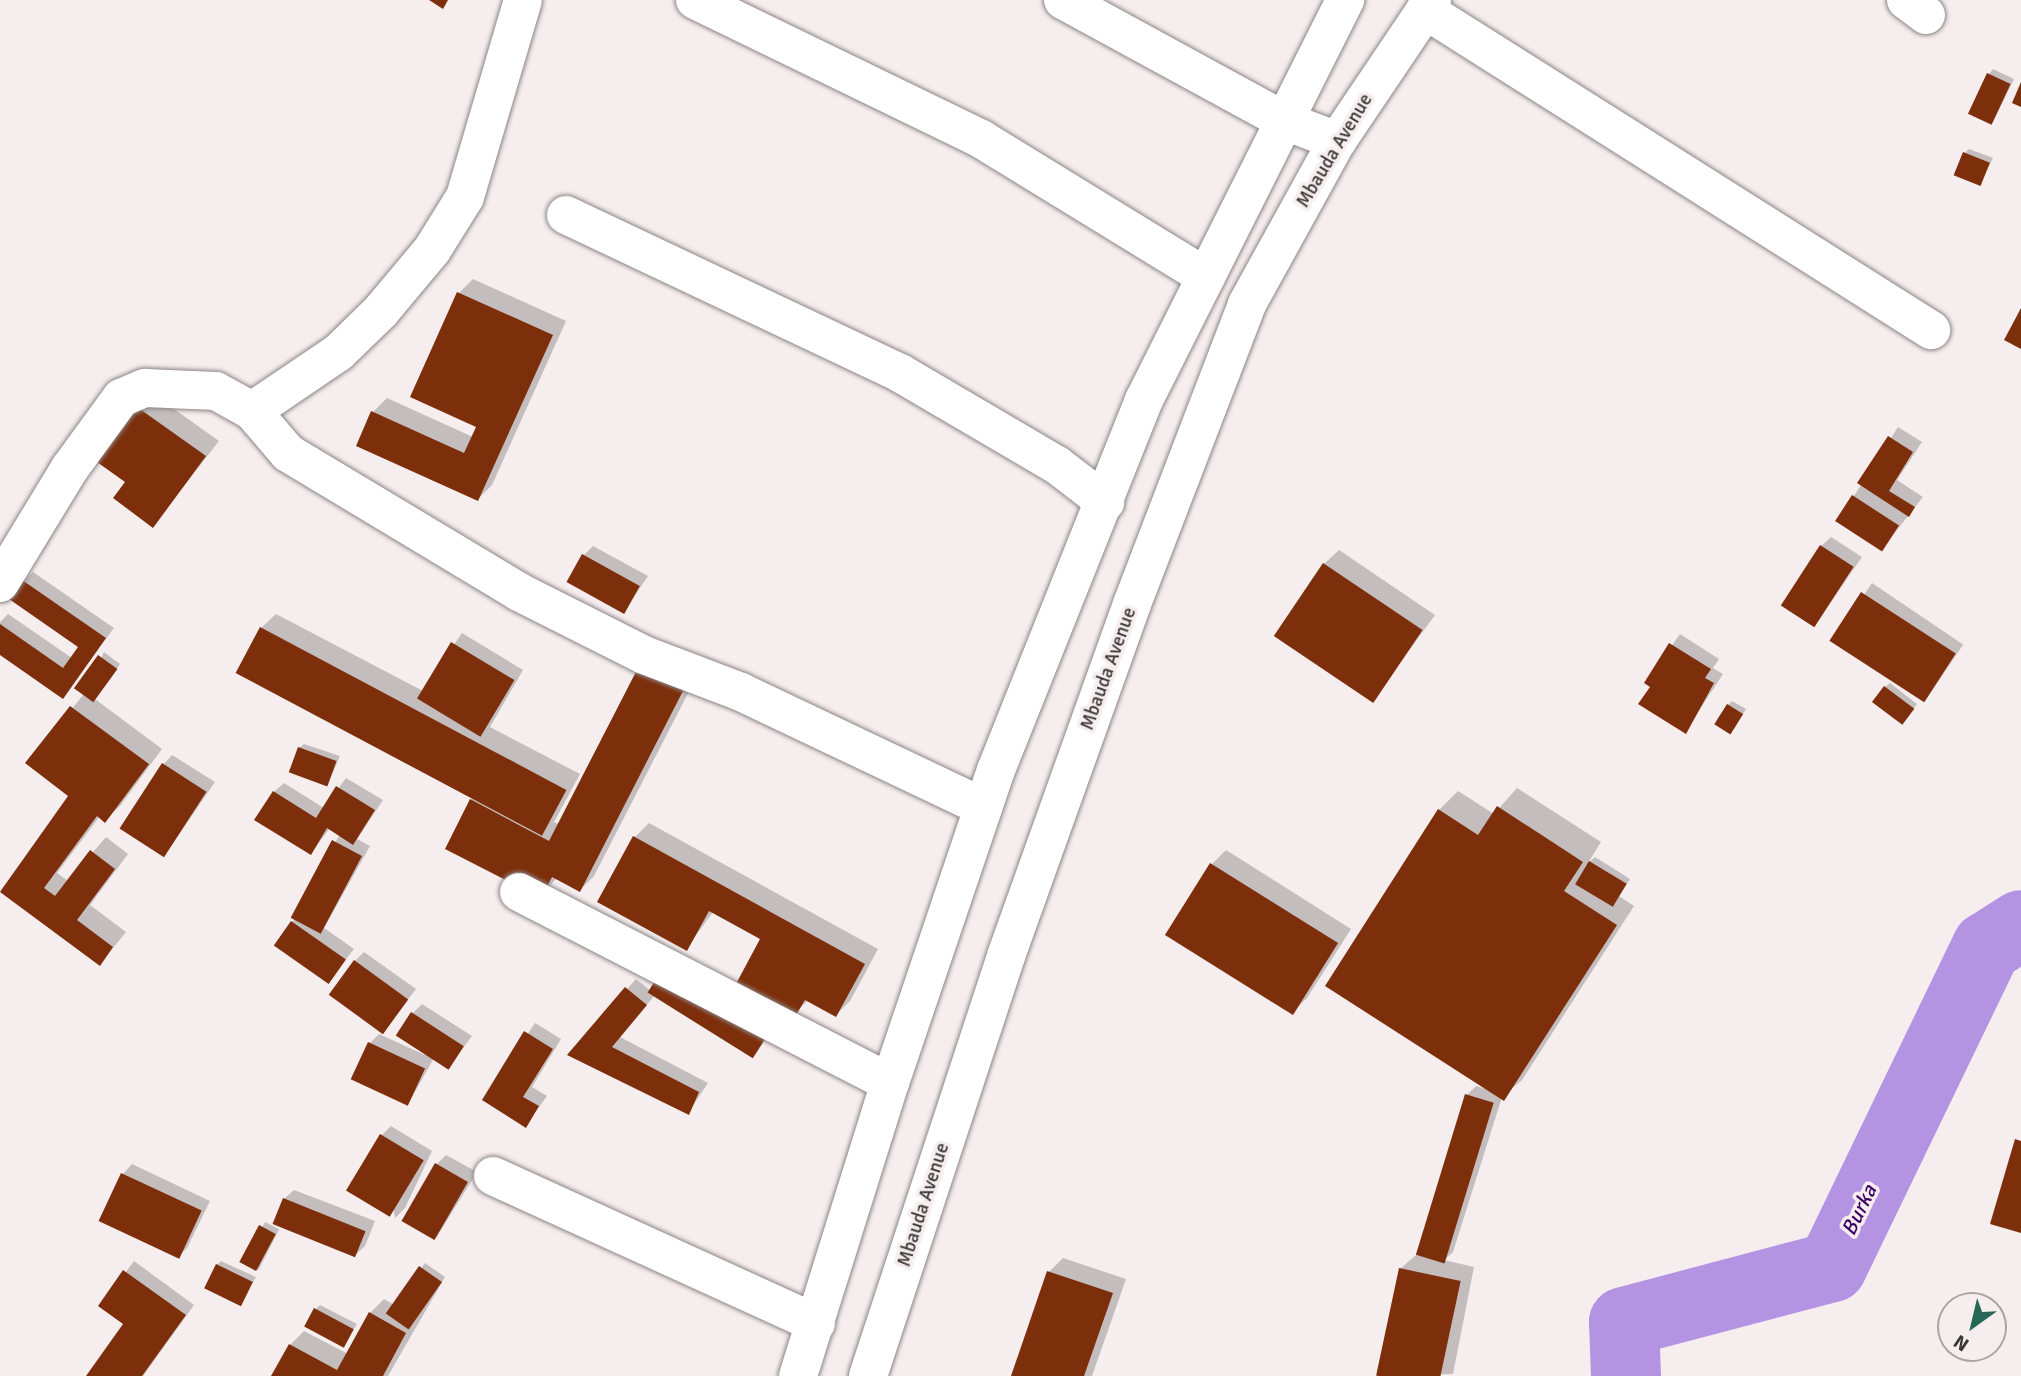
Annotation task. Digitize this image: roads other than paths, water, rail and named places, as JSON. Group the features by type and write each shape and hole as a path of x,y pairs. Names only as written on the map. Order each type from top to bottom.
{"street":[{"path":"253,411 339,352 381,311 432,250 465,197 523,0"},
{"path":"695,0 981,139 1206,277"},
{"path":"1063,0 1285,121 1337,141"},
{"path":"799,1376 890,1083 983,807 1144,400 1345,0"},
{"path":"1428,5 1931,330"},
{"name":"Mbauda Avenue","path":"868,1376 1006,956 1132,604 1247,304 1337,141 1428,5"},
{"path":"566,215 900,373 1057,465 1105,502"},
{"path":"0,583 70,468 121,398 145,387 216,391 253,411 288,453 519,592 644,655 741,692 983,807"},
{"path":"519,892 890,1083"},
{"path":"493,1176 816,1323"}],"waterway":[{"name":"Burka","path":"1626,1376 1624,1322 1832,1267 1987,947 2021,925"}]}
